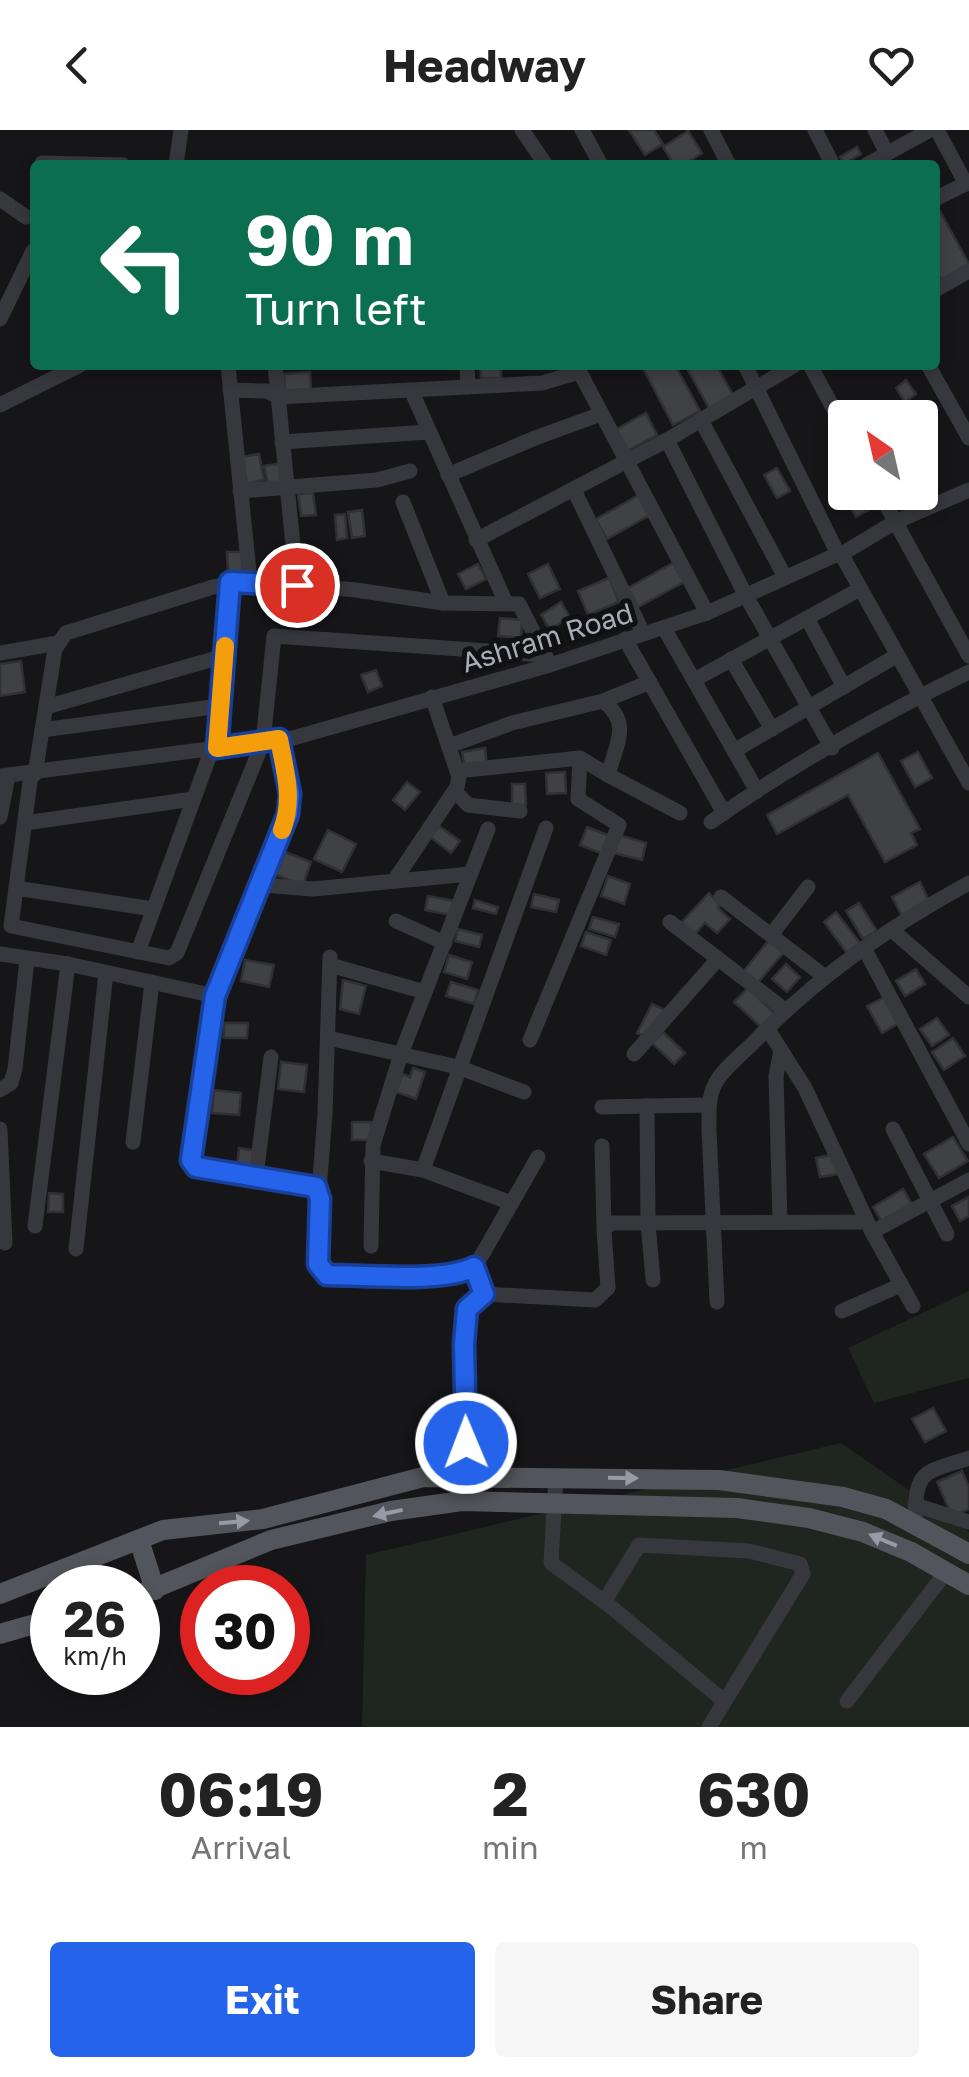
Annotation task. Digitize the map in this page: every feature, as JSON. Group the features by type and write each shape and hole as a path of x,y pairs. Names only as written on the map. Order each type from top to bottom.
{"main road":[{"path":"0,1594 163,1530 263,1519 423,1477 719,1480 843,1498 915,1514 969,1554"},
{"path":"160,1586 271,1540 391,1511 462,1501 737,1508 809,1518 863,1532 910,1552 969,1585"},
{"path":"139,1540 142,1565"},
{"path":"0,1634 30,1625"}],"street":[{"path":"177,160 181,130"},
{"path":"582,130 598,160"},
{"path":"710,130 726,160"},
{"path":"815,130 830,160"},
{"path":"875,130 887,153"},
{"path":"875,160 933,130 967,183 940,197"},
{"path":"529,132 543,160"},
{"path":"0,199 26,216"},
{"path":"0,319 30,255"},
{"path":"940,287 969,272"},
{"path":"0,404 70,370"},
{"path":"228,370 250,582"},
{"path":"275,370 297,585"},
{"path":"467,370 468,387"},
{"path":"230,390 268,390 278,398 542,383 574,370"},
{"path":"578,370 708,613"},
{"path":"749,370 839,554 969,783"},
{"path":"476,540 667,440 787,370"},
{"path":"813,370 829,400"},
{"path":"931,370 969,438"},
{"path":"411,390 506,604"},
{"path":"448,475 601,414"},
{"path":"701,420 786,577"},
{"path":"282,442 428,432"},
{"path":"667,440 746,596 832,748"},
{"path":"240,491 377,480 410,471"},
{"path":"574,490 643,633"},
{"name":"Ashram Road","path":"4,776 271,740 432,697 708,613 969,490"},
{"path":"402,502 442,602"},
{"path":"889,510 969,656"},
{"path":"138,952 214,748 230,582"},
{"path":"0,653 58,642 72,630 230,582 356,590 442,602 520,604 524,608 547,660 274,636 271,740 290,804 262,885 215,996 191,1160 196,1167 305,1184 319,1192"},
{"path":"694,680 860,589"},
{"path":"807,618 844,687"},
{"path":"664,628 757,791"},
{"path":"625,639 717,818 918,696 969,672"},
{"path":"58,642 25,823 14,929 173,956 271,740"},
{"path":"46,707 224,656"},
{"path":"734,751 896,656"},
{"path":"731,660 772,729"},
{"path":"449,746 512,723 602,701 650,682"},
{"path":"394,881 455,791 457,771 432,697"},
{"path":"602,701 616,710 621,725 608,774"},
{"path":"42,730 220,706"},
{"path":"457,771 580,758 680,813"},
{"path":"530,1040 618,825 578,799 580,758"},
{"path":"0,817 4,776"},
{"path":"455,791 468,805 520,812"},
{"path":"25,823 194,799"},
{"path":"423,1170 546,828"},
{"path":"371,1246 371,1161 401,1054 488,829"},
{"path":"262,885 313,889 470,874"},
{"path":"718,1302 710,1105 717,1080 785,1010 825,977 969,883"},
{"path":"771,935 808,887"},
{"path":"16,888 154,909"},
{"path":"721,897 825,977"},
{"path":"396,921 444,943"},
{"path":"670,922 785,1010"},
{"path":"892,930 969,997"},
{"path":"864,948 962,1114 969,1144"},
{"path":"0,954 68,964 215,996"},
{"path":"634,1054 718,959"},
{"path":"0,1090 11,1083 16,1069 26,960"},
{"path":"425,992 330,961 318,1264 327,1275 466,1272 474,1267 538,1157"},
{"path":"35,1226 68,964"},
{"path":"76,1248 106,973"},
{"path":"132,1142 152,982"},
{"path":"767,1028 805,1088 870,1227 913,1306"},
{"path":"328,1038 458,1067 524,1092"},
{"path":"780,1050 776,1076 780,1221"},
{"path":"256,1176 270,1057"},
{"path":"602,1108 710,1105"},
{"path":"647,1106 648,1223 654,1280"},
{"path":"892,1129 946,1234"},
{"path":"0,1130 5,1243"},
{"path":"466,1476 467,1309 484,1294 595,1300 608,1288 602,1146"},
{"path":"371,1161 423,1170 512,1203"},
{"path":"604,1227 780,1221 870,1227 969,1180"},
{"path":"474,1267 484,1294"},
{"path":"842,1311 902,1285"},
{"path":"969,1458 926,1472 916,1488 915,1514 969,1522"},
{"path":"556,1476 550,1562 724,1701"},
{"path":"604,1602 639,1544 749,1551 800,1564 803,1574 709,1727"},
{"path":"847,1701 946,1572"}],"shaded area":[{"path":"969,1291 969,1378 874,1403 848,1348"},
{"path":"841,1443 969,1532 969,1727 362,1727 366,1555"}],"building":[{"path":"629,130 654,130 663,144 645,155"},
{"path":"688,131 702,153 691,160 671,160 663,147"},
{"path":"857,147 861,154 851,160 840,157"},
{"path":"940,211 969,264 940,278"},
{"path":"480,370 501,370 501,378 481,378"},
{"path":"644,370 678,370 700,411 673,425"},
{"path":"688,370 719,370 733,395 709,408"},
{"path":"310,372 311,389 285,391 284,374"},
{"path":"906,380 916,394 904,400 896,388"},
{"path":"646,413 657,435 627,451 615,430"},
{"path":"259,454 264,480 247,484 242,457"},
{"path":"283,463 286,481 268,485 264,466"},
{"path":"777,468 790,491 777,498 764,475"},
{"path":"313,493 316,515 301,516 298,494"},
{"path":"639,495 650,515 607,539 596,519"},
{"path":"362,510 365,536 352,538 348,512"},
{"path":"345,514 347,538 337,540 335,515"},
{"path":"227,552 244,552 244,572 228,573"},
{"path":"673,563 684,582 638,607 628,588"},
{"path":"478,564 486,579 466,589 458,574"},
{"path":"548,564 560,589 540,598 528,574"},
{"path":"609,578 619,602 588,615 578,591"},
{"path":"290,591 306,592 304,610 289,608"},
{"path":"561,602 570,617 550,630 541,615"},
{"path":"500,618 522,620 521,638 498,636"},
{"path":"21,661 25,692 0,696 0,664"},
{"path":"376,670 382,686 368,692 361,675"},
{"path":"485,748 487,765 465,769 462,752"},
{"path":"918,752 932,778 915,787 901,761"},
{"path":"878,753 920,829 911,833 917,845 885,862 848,795 777,834 767,815"},
{"path":"565,772 566,793 547,794 546,773"},
{"path":"407,782 420,792 405,810 393,800"},
{"path":"512,784 525,784 526,805 512,806"},
{"path":"439,826 460,841 451,853 430,837"},
{"path":"587,827 610,836 603,854 580,845"},
{"path":"328,830 356,844 342,872 314,859"},
{"path":"619,835 646,843 642,860 614,853"},
{"path":"285,852 311,862 303,885 276,875"},
{"path":"608,876 630,884 624,904 601,896"},
{"path":"920,882 930,903 903,918 892,897"},
{"path":"709,893 730,919 717,933 705,923 694,935 681,923"},
{"path":"534,894 559,900 556,912 531,907"},
{"path":"428,896 455,901 452,915 425,910"},
{"path":"475,900 498,907 496,914 473,908"},
{"path":"859,903 877,931 863,939 846,911"},
{"path":"836,912 860,943 847,953 824,922"},
{"path":"593,917 619,924 615,937 589,929"},
{"path":"458,929 482,935 479,947 455,941"},
{"path":"586,932 611,940 606,955 581,946"},
{"path":"769,940 784,952 756,985 742,973"},
{"path":"449,955 472,962 467,979 444,972"},
{"path":"245,960 274,965 269,987 241,981"},
{"path":"786,964 800,977 787,992 772,979"},
{"path":"916,969 925,984 905,996 896,981"},
{"path":"343,980 366,986 359,1014 340,1009"},
{"path":"451,982 478,990 474,1004 446,996"},
{"path":"748,988 774,1013 761,1027 734,1002"},
{"path":"885,997 899,1023 882,1033 867,1006"},
{"path":"652,1004 665,1010 647,1037 637,1033"},
{"path":"937,1018 949,1035 932,1046 920,1029"},
{"path":"224,1023 248,1023 247,1038 224,1038"},
{"path":"663,1032 685,1053 674,1064 652,1043"},
{"path":"953,1038 965,1056 944,1070 932,1052"},
{"path":"281,1062 307,1065 304,1092 278,1089"},
{"path":"413,1068 425,1072 416,1099 396,1092 402,1074 410,1077"},
{"path":"214,1090 241,1093 239,1115 212,1113"},
{"path":"352,1122 371,1122 371,1140 352,1140"},
{"path":"953,1137 968,1161 939,1178 924,1154"},
{"path":"239,1148 258,1151 256,1167 237,1165"},
{"path":"835,1154 839,1174 820,1177 816,1158"},
{"path":"903,1189 913,1206 883,1224 873,1207"},
{"path":"49,1193 63,1194 63,1212 48,1212"},
{"path":"969,1197 969,1216 960,1221 952,1206"},
{"path":"933,1408 946,1431 925,1442 912,1419"},
{"path":"962,1471 969,1487 969,1509 952,1516 937,1482"}],"slow traffic":[{"path":"225,646 217,748 279,739 290,794 282,830"}],"route":[{"path":"297,585 230,582 217,748 279,739 290,804 262,885 215,996 191,1160 196,1167 316,1187 320,1199 318,1264 327,1275 414,1276 466,1272 474,1267 484,1294 467,1309 466,1443"}]}
